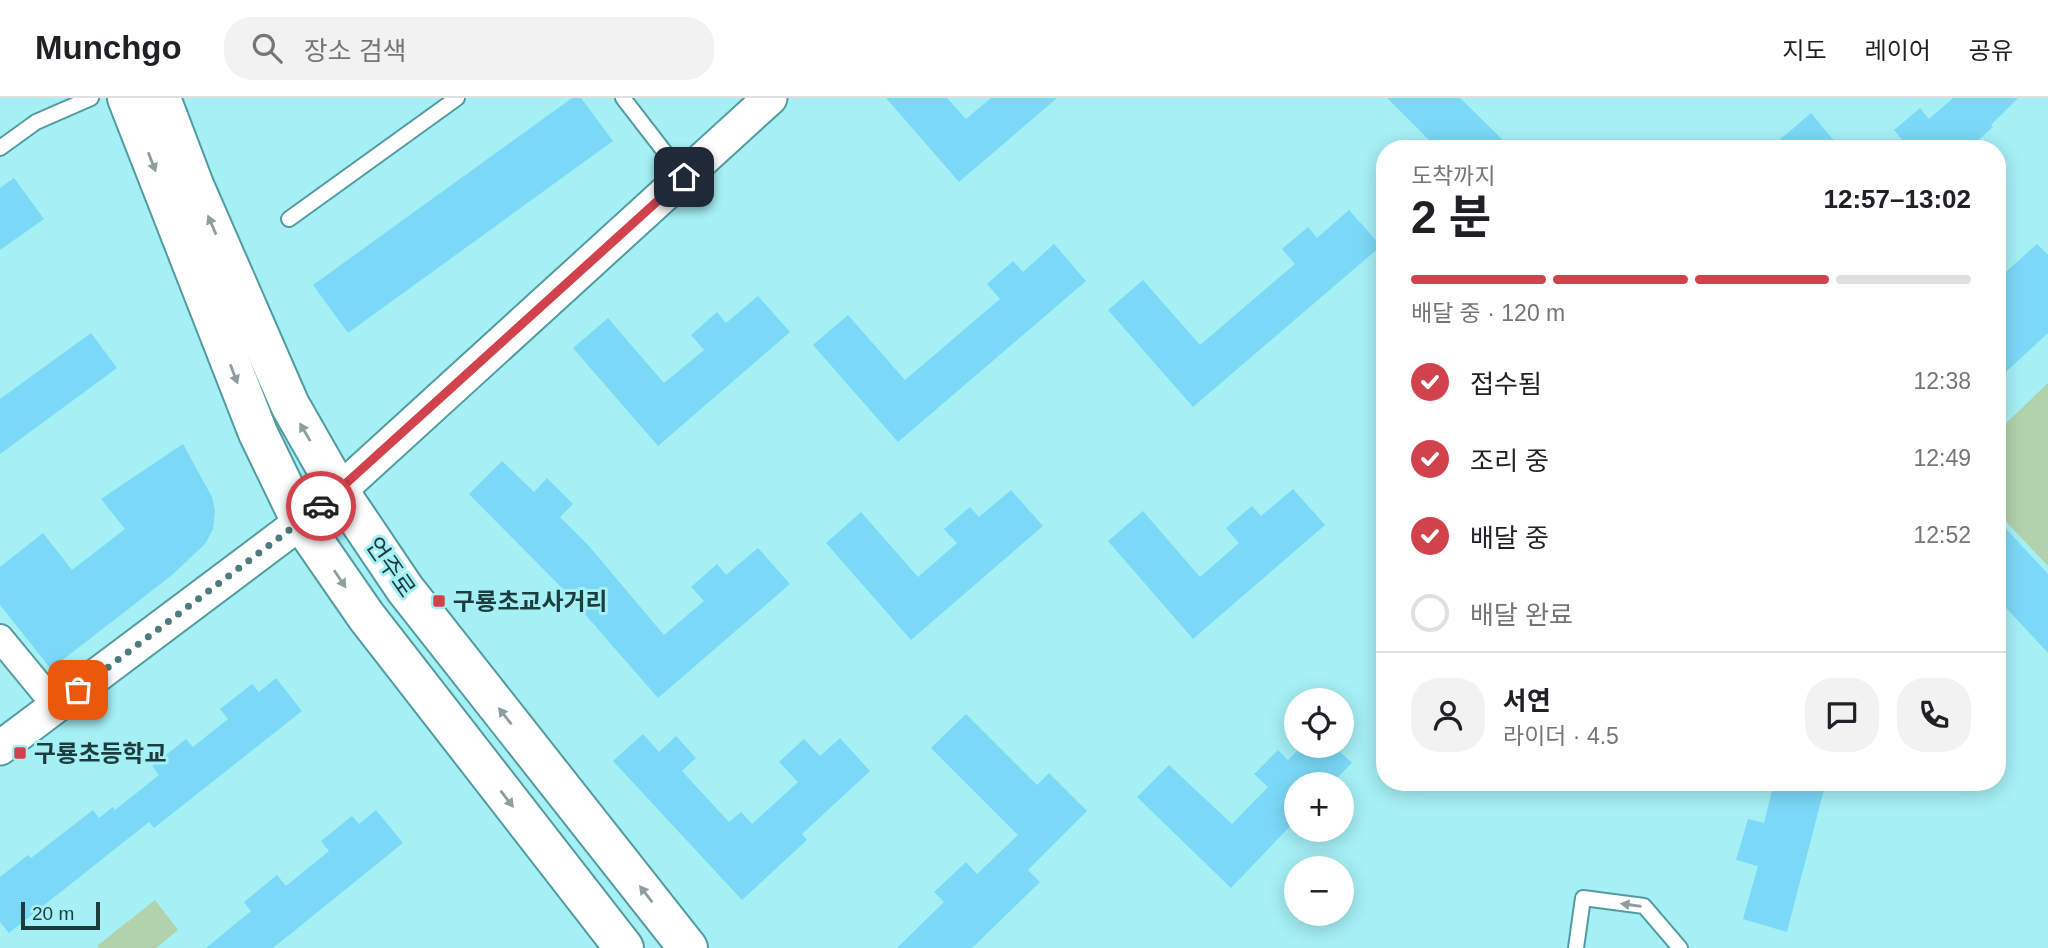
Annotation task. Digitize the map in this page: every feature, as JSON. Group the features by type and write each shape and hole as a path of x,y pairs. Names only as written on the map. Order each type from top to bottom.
{"main road":[{"name":"언주로","path":"127,98 258,433 301,523 366,616 624,948"},
{"name":"언주로","path":"172,107 194,185 290,405 339,491 405,589 688,948"}],"street":[{"path":"0,748 301,523 339,491 770,98"},
{"path":"0,638 56,706"}],"lane":[{"path":"0,148 36,122 91,98"},
{"path":"289,219 457,98"},
{"path":"622,98 684,177"},
{"path":"1576,948 1583,898 1644,906 1680,948"}],"green space":[{"path":"2048,383 2048,566 2006,522 2006,423"},
{"path":"155,900 178,930 156,948 97,946"}],"building":[{"path":"572,98 581,98 613,141 348,333 313,285"},
{"path":"886,98 947,98 966,119 991,98 1057,98 959,182"},
{"path":"1387,98 1460,98 1503,140 1429,140"},
{"path":"1953,98 2018,98 1978,140 1902,140 1894,130 1920,108 1929,119"},
{"path":"1811,113 1834,140 1780,140"},
{"path":"14,178 44,219 0,250 0,188"},
{"path":"1349,210 1376,240 1376,250 1193,407 1108,310 1143,280 1200,345 1295,264 1282,249 1308,227 1317,238"},
{"path":"1054,244 1086,281 898,442 813,345 848,315 905,380 1000,299 987,284 1013,261 1023,272"},
{"path":"2037,244 2048,255 2048,333 2006,372 2006,272"},
{"path":"758,296 790,332 658,446 573,348 608,318 664,383 704,350 691,335 717,312 726,323"},
{"path":"91,333 117,368 0,454 0,399"},
{"path":"183,444 212,497 215,511 213,529 205,544 172,575 51,669 0,605 0,567 43,533 72,570 125,529 101,499"},
{"path":"502,461 534,492 547,478 573,504 560,517 589,546 664,635 704,601 691,587 717,564 726,575 758,548 790,584 658,698 562,588 469,494"},
{"path":"1293,489 1325,525 1193,639 1108,541 1143,511 1200,577 1239,543 1226,528 1252,506 1261,516"},
{"path":"1011,490 1043,526 911,640 826,543 861,512 918,577 957,543 944,529 970,507 979,517"},
{"path":"2006,529 2048,574 2048,653 2006,608"},
{"path":"276,678 302,711 154,828 149,822 9,933 0,922 0,877 28,855 31,858 93,810 99,818 113,807 115,810 159,775 152,766 186,739 193,747 228,719 220,709 252,684 259,692"},
{"path":"966,714 1037,785 1049,773 1087,811 1028,870 1040,882 972,948 897,948 944,902 934,892 966,862 977,874 1018,835 931,748"},
{"path":"643,734 659,752 676,736 696,758 682,771 729,822 741,812 752,824 798,782 779,762 804,739 820,756 840,738 870,771 802,834 807,840 742,900 613,761"},
{"path":"1278,750 1288,760 1347,758 1352,763 1343,772 1284,772 1284,833 1231,888 1137,797 1169,765 1232,824 1268,787 1254,774"},
{"path":"1772,791 1824,791 1787,932 1743,919 1758,866 1736,860 1748,819 1764,823"},
{"path":"376,810 403,843 273,948 206,948 251,911 244,902 277,875 286,886 329,851 321,841 352,816 359,824"}],"way so far":[{"path":"78,690 321,506"}],"place":[{"name":"구룡초교사거리","path":"439,601"},
{"name":"구룡초등학교","path":"20,753"}],"route":[{"path":"321,506 684,177"}]}
